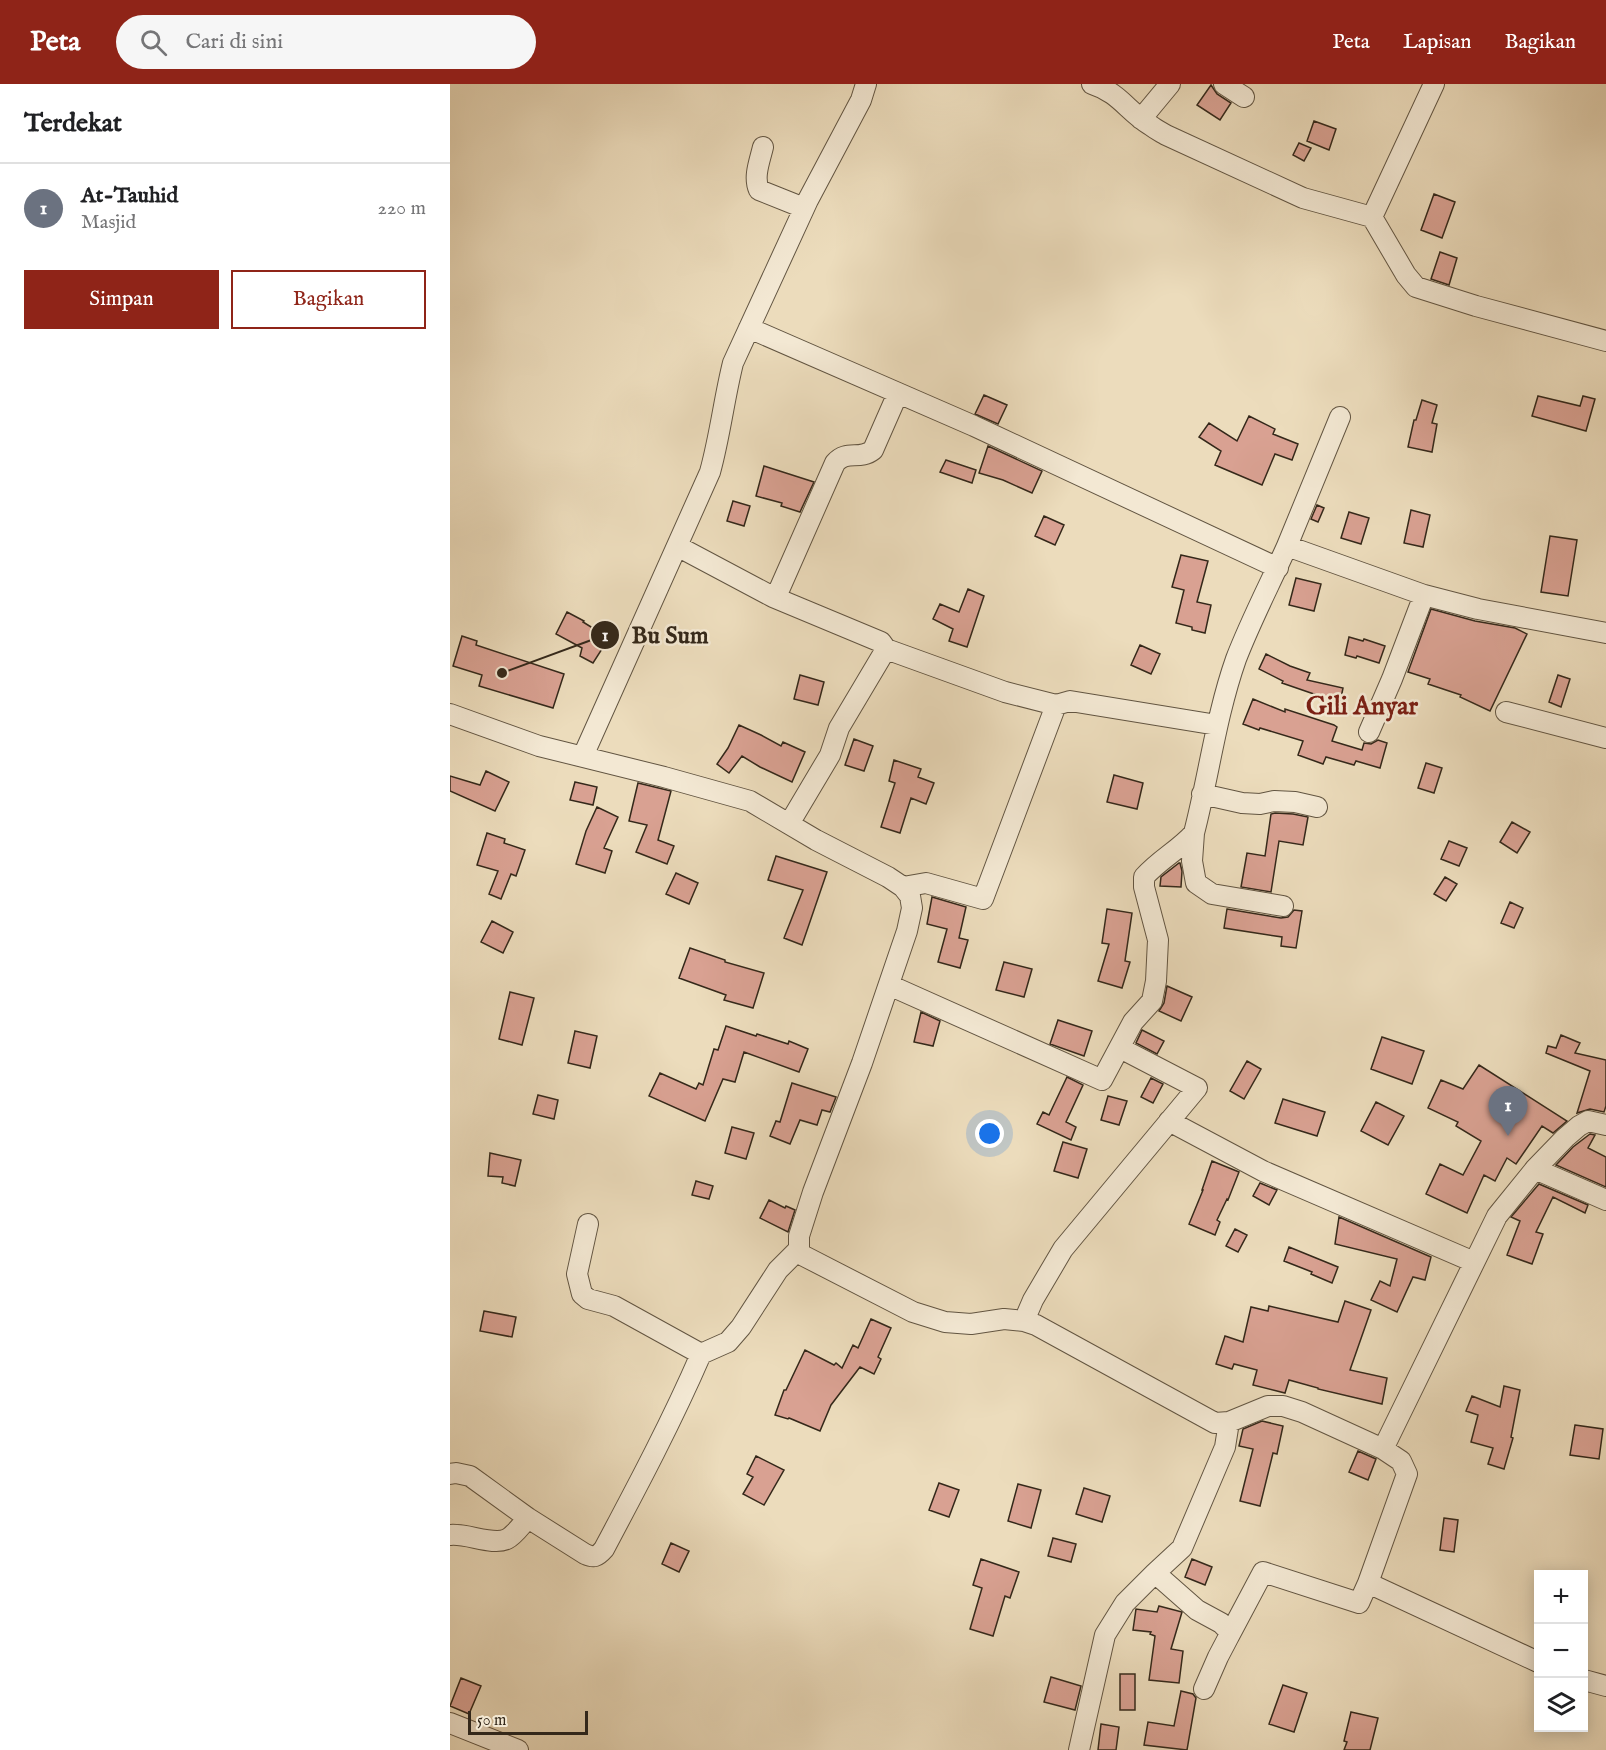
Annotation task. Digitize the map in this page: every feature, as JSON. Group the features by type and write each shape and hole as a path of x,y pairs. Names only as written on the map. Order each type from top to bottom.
{"street":[{"path":"583,756 710,472 733,363 804,208 861,100 866,84"},
{"path":"1092,84 1103,87 1116,95 1141,119 1166,135 1289,192 1372,217 1406,275 1416,287 1476,306 1606,341"},
{"path":"1141,119 1170,84"},
{"path":"1224,84 1244,97"},
{"path":"1372,217 1434,84"},
{"path":"763,147 756,186 759,190 804,208"},
{"path":"748,328 974,426 1278,568"},
{"path":"773,597 779,590 835,463 843,456 867,455 873,450 898,393"},
{"path":"1283,906 1212,894 1196,883 1192,861 1194,833 1217,725 1236,660 1278,568 1340,417"},
{"path":"677,546 773,597 881,642 886,649 1005,692 1056,705 1070,701 1217,725"},
{"path":"1287,546 1424,595 1488,611 1606,633"},
{"path":"1369,732 1424,595"},
{"path":"789,824 830,755 839,728 886,649"},
{"path":"903,886 926,883 983,899 1056,705"},
{"path":"1506,712 1606,738"},
{"path":"450,714 540,746 750,801 816,840 888,877 903,886 910,896 912,908 908,931 799,1236 799,1249 802,1255 913,1312 945,1322 971,1324 1004,1319 1036,1325 1215,1423 1228,1422 1268,1406 1283,1406 1302,1412 1383,1449 1401,1461 1407,1474 1359,1603 1263,1572 1218,1657 1204,1689"},
{"path":"1202,794 1242,803 1295,802 1317,807"},
{"path":"889,985 1102,1080 1133,1022 1152,1000 1156,981 1158,940 1144,886 1144,876 1194,833"},
{"path":"1024,1321 1033,1300 1063,1249 1197,1088 1120,1048"},
{"path":"1169,1121 1263,1171 1474,1262"},
{"path":"1383,1449 1497,1216 1535,1169 1565,1137 1588,1121 1606,1125"},
{"path":"1535,1169 1606,1200"},
{"path":"588,1224 578,1275 582,1294 588,1299 614,1306 701,1354"},
{"path":"450,1474 470,1476 528,1518 585,1554 592,1557 598,1556 604,1550 678,1408 701,1354 728,1342 741,1327 778,1270 799,1249"},
{"path":"1078,1750 1105,1635 1125,1603 1182,1548 1225,1447 1228,1422"},
{"path":"450,1535 504,1540 510,1538 528,1518"},
{"path":"1155,1573 1197,1610 1221,1623 1228,1630 1229,1636"},
{"path":"1368,1583 1534,1660"},
{"path":"1588,1681 1606,1686"},
{"path":"450,1723 518,1750"}],"building":[{"path":"1211,85 1217,94 1231,103 1220,120 1197,105"},
{"path":"1314,121 1336,129 1329,150 1307,141"},
{"path":"1299,143 1311,148 1304,161 1293,155"},
{"path":"1434,194 1455,202 1442,238 1421,230"},
{"path":"1440,252 1457,258 1449,285 1431,279"},
{"path":"984,395 1007,405 998,424 975,414"},
{"path":"1538,396 1580,406 1583,396 1595,399 1586,431 1532,416"},
{"path":"1422,400 1437,405 1432,423 1437,424 1432,452 1408,447 1414,420 1416,420"},
{"path":"1249,416 1275,429 1273,434 1298,444 1292,460 1275,454 1262,485 1215,465 1221,451 1199,437 1209,423 1237,441"},
{"path":"988,446 1042,471 1032,493 1003,480 979,473"},
{"path":"946,460 976,470 972,483 940,472"},
{"path":"764,466 814,482 800,512 781,506 782,503 756,496"},
{"path":"733,501 750,506 744,526 727,521"},
{"path":"1317,505 1324,508 1318,522 1311,519"},
{"path":"1411,510 1430,515 1423,547 1404,543"},
{"path":"1349,512 1369,518 1361,544 1341,538"},
{"path":"1044,516 1064,525 1055,545 1035,536"},
{"path":"1550,536 1577,540 1568,596 1541,592"},
{"path":"1181,555 1208,561 1197,602 1211,605 1205,633 1176,623 1184,590 1172,587"},
{"path":"1296,578 1321,584 1314,611 1289,605"},
{"path":"968,589 984,596 967,647 949,641 953,629 933,619 940,604 959,612"},
{"path":"1431,609 1475,621 1515,628 1527,634 1490,711 1460,697 1461,695 1428,684 1430,679 1408,672"},
{"path":"567,612 609,638 593,663 580,656 582,648 556,634"},
{"path":"462,636 477,641 476,645 564,674 553,708 479,686 482,675 453,666"},
{"path":"1349,637 1385,646 1379,663 1345,655"},
{"path":"1140,645 1160,654 1151,674 1131,665"},
{"path":"1266,654 1310,673 1307,680 1343,688 1340,703 1282,683 1283,681 1259,669"},
{"path":"800,675 824,682 818,705 794,699"},
{"path":"1558,675 1570,679 1561,707 1549,702"},
{"path":"1253,699 1285,712 1285,709 1334,725 1337,727 1332,741 1362,750 1364,743 1371,744 1378,740 1387,743 1380,768 1356,761 1354,765 1326,757 1323,764 1298,755 1303,741 1243,724"},
{"path":"739,725 781,746 783,742 805,752 792,782 742,756 729,773 717,764"},
{"path":"854,739 873,746 864,771 845,765"},
{"path":"894,760 921,769 918,777 934,783 926,804 911,798 900,833 881,827 895,783 889,781"},
{"path":"1426,763 1442,768 1434,793 1418,788"},
{"path":"486,771 509,782 495,811 450,791 450,776 480,785"},
{"path":"1114,775 1143,783 1137,809 1107,802"},
{"path":"575,782 597,787 593,805 570,800"},
{"path":"638,783 671,791 658,840 674,846 667,864 636,852 647,825 629,821"},
{"path":"597,807 618,817 604,848 612,851 605,873 576,864 586,831"},
{"path":"1271,814 1308,817 1303,845 1279,841 1271,892 1241,887 1247,853 1265,856"},
{"path":"1512,822 1530,832 1517,853 1500,842"},
{"path":"487,833 505,839 504,843 525,850 516,876 511,874 501,899 489,894 498,871 477,865"},
{"path":"1449,841 1467,848 1459,866 1441,859"},
{"path":"776,856 827,872 802,945 784,938 803,890 768,880"},
{"path":"1179,863 1182,871 1181,887 1160,886 1161,877"},
{"path":"676,873 698,883 689,904 666,894"},
{"path":"1445,877 1457,884 1446,901 1434,894"},
{"path":"932,897 966,907 959,938 968,940 960,968 938,962 947,929 927,924"},
{"path":"1510,902 1523,908 1514,928 1501,923"},
{"path":"1107,909 1132,913 1125,961 1130,962 1122,988 1098,981 1109,944 1102,943"},
{"path":"1227,909 1281,918 1288,917 1294,910 1302,911 1296,948 1281,946 1282,937 1224,928"},
{"path":"492,921 513,932 503,953 481,942"},
{"path":"690,948 725,960 725,962 764,973 753,1008 724,1000 726,995 679,978"},
{"path":"1004,962 1032,969 1024,997 996,990"},
{"path":"1167,986 1192,997 1181,1021 1159,1011 1164,1003"},
{"path":"510,992 534,998 522,1045 499,1039"},
{"path":"921,1012 940,1021 933,1046 914,1042"},
{"path":"1058,1020 1092,1031 1084,1056 1050,1044"},
{"path":"726,1026 788,1044 789,1041 808,1049 799,1072 744,1052 735,1082 723,1079 705,1121 649,1096 660,1073 696,1089 699,1083 703,1085 714,1049 718,1050"},
{"path":"1142,1030 1164,1041 1157,1054 1136,1043"},
{"path":"575,1031 597,1036 590,1068 568,1063"},
{"path":"1561,1035 1580,1043 1575,1053 1606,1060 1604,1112 1590,1109 1577,1113 1590,1071 1546,1053 1548,1046 1556,1048"},
{"path":"1382,1037 1424,1051 1412,1084 1371,1069"},
{"path":"1247,1061 1261,1069 1244,1099 1230,1091"},
{"path":"1479,1065 1567,1121 1553,1133 1542,1126 1516,1164 1507,1158 1495,1181 1484,1175 1467,1213 1426,1194 1440,1164 1463,1175 1481,1141 1456,1126 1458,1122 1428,1108 1441,1080 1463,1089"},
{"path":"1067,1077 1083,1085 1066,1122 1076,1127 1071,1140 1037,1124 1043,1112 1049,1115"},
{"path":"1151,1078 1163,1084 1153,1103 1141,1097"},
{"path":"792,1083 836,1097 830,1112 822,1110 817,1125 800,1120 790,1144 770,1136 776,1121 780,1122"},
{"path":"538,1095 558,1100 554,1119 533,1114"},
{"path":"1108,1096 1127,1101 1119,1125 1101,1120"},
{"path":"1283,1099 1325,1112 1317,1136 1275,1123"},
{"path":"1376,1102 1404,1116 1388,1145 1361,1131"},
{"path":"732,1127 754,1133 746,1159 725,1153"},
{"path":"1590,1134 1595,1135 1588,1148 1606,1157 1606,1187 1556,1165 1573,1147"},
{"path":"1063,1142 1087,1149 1078,1178 1054,1171"},
{"path":"490,1153 521,1160 515,1186 502,1183 503,1177 488,1176"},
{"path":"1212,1161 1239,1172 1217,1220 1220,1222 1215,1235 1189,1224"},
{"path":"696,1181 713,1186 709,1199 692,1195"},
{"path":"1260,1183 1277,1190 1269,1205 1253,1196"},
{"path":"1539,1184 1588,1205 1585,1213 1553,1197 1536,1232 1543,1234 1532,1264 1507,1255 1520,1221 1511,1217"},
{"path":"769,1200 795,1210 788,1232 760,1218"},
{"path":"1339,1217 1431,1257 1425,1280 1413,1277 1397,1312 1371,1300 1380,1281 1390,1286 1397,1259 1335,1244"},
{"path":"1235,1229 1247,1235 1238,1252 1226,1246"},
{"path":"1289,1247 1338,1267 1332,1283 1284,1261"},
{"path":"1345,1301 1371,1310 1350,1370 1387,1378 1382,1404 1289,1380 1285,1393 1253,1385 1257,1370 1234,1364 1232,1369 1216,1364 1225,1336 1243,1342 1251,1307 1268,1311 1269,1306 1338,1322"},
{"path":"484,1311 516,1317 512,1337 480,1331"},
{"path":"871,1319 891,1328 878,1357 881,1359 874,1374 860,1367 831,1405 820,1431 789,1418 775,1415 784,1390 805,1350 834,1365 836,1363 842,1368 853,1345 858,1348"},
{"path":"1504,1386 1520,1390 1511,1437 1513,1438 1504,1469 1488,1464 1493,1448 1471,1442 1478,1415 1466,1411 1472,1396 1500,1407"},
{"path":"1262,1421 1283,1426 1277,1454 1273,1453 1260,1506 1240,1501 1253,1449 1239,1446 1243,1429"},
{"path":"1575,1425 1603,1429 1599,1459 1570,1455"},
{"path":"1358,1451 1376,1459 1368,1480 1349,1472"},
{"path":"756,1456 784,1470 764,1505 743,1494 753,1477 747,1474"},
{"path":"939,1483 959,1490 949,1517 929,1510"},
{"path":"1018,1484 1041,1490 1031,1528 1008,1521"},
{"path":"1084,1488 1110,1496 1102,1522 1076,1514"},
{"path":"1444,1518 1458,1520 1454,1552 1440,1550"},
{"path":"1053,1538 1076,1544 1071,1562 1048,1556"},
{"path":"671,1543 689,1551 679,1572 662,1564"},
{"path":"981,1559 1019,1572 1010,1598 1005,1596 993,1636 970,1629 982,1588 973,1585"},
{"path":"1192,1559 1212,1567 1205,1585 1185,1577"},
{"path":"1159,1606 1182,1612 1171,1649 1183,1651 1179,1683 1149,1680 1155,1636 1150,1634 1151,1632 1133,1630 1136,1609 1157,1612"},
{"path":"1120,1674 1135,1674 1135,1710 1120,1710"},
{"path":"1051,1677 1081,1686 1075,1710 1044,1702"},
{"path":"461,1678 481,1686 469,1714 450,1706"},
{"path":"1283,1685 1307,1693 1294,1732 1269,1724"},
{"path":"1181,1691 1193,1694 1196,1698 1187,1750 1144,1745 1148,1722 1174,1726"},
{"path":"1351,1712 1378,1718 1370,1750 1344,1750"},
{"path":"1101,1724 1119,1727 1116,1750 1098,1750"}],"place":[{"name":"Bu Sum","path":"502,673"},
{"name":"At-Tauhid","path":"1508,1136"}],"district":[{"name":"Gili Anyar","path":"1362,706"}]}
